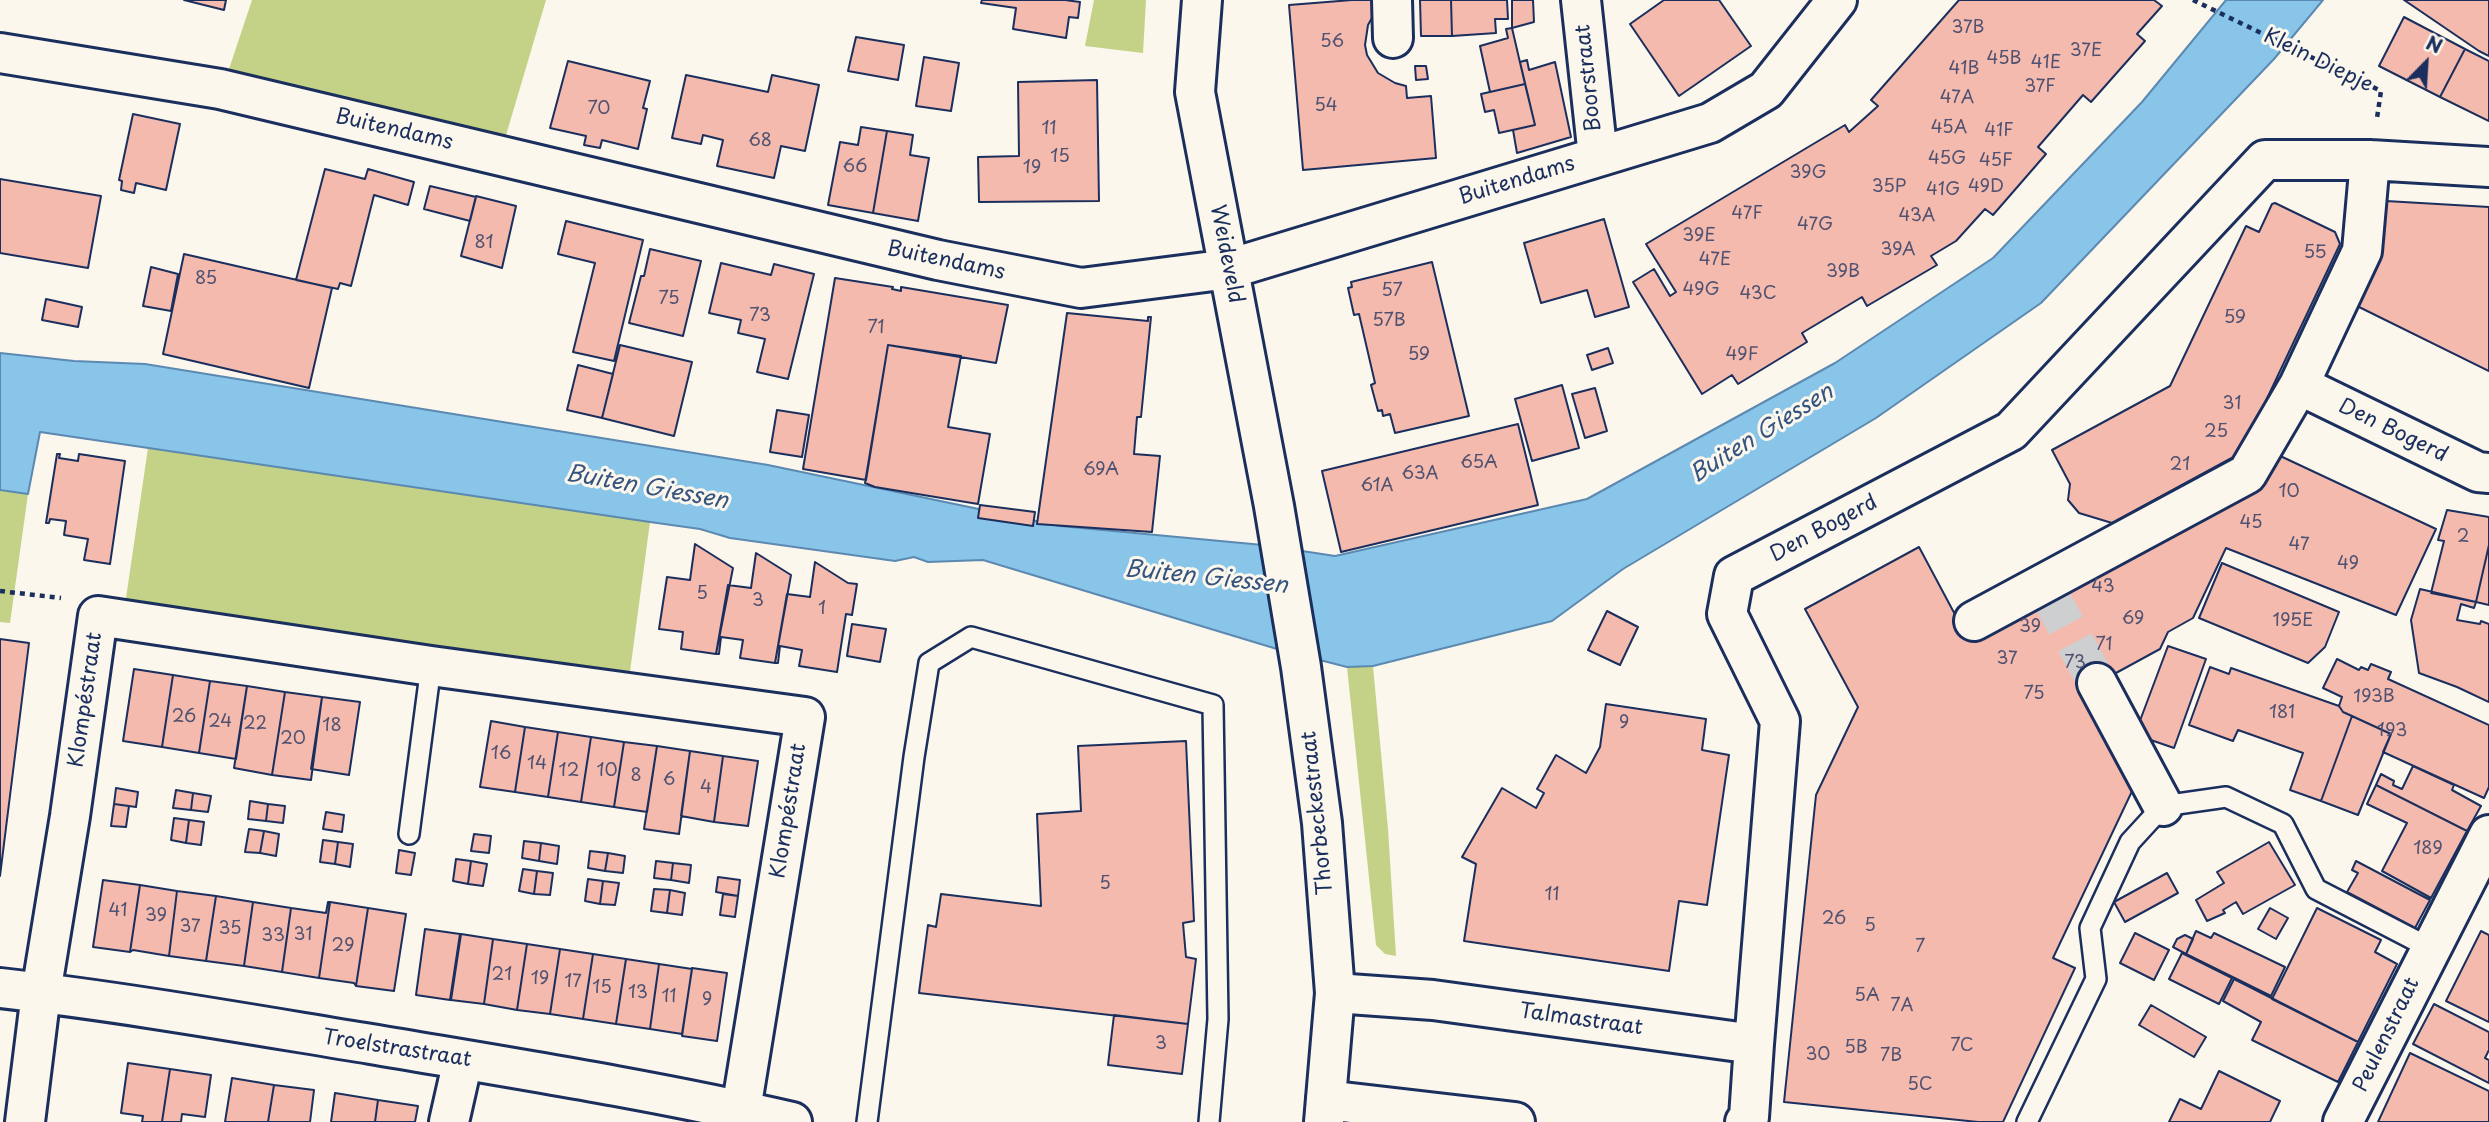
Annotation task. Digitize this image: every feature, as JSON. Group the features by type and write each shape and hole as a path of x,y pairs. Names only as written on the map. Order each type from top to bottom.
{"street":[{"name":"Weideveld","path":"1202,0 1195,92 1274,506"},
{"path":"1392,0 1393,37"},
{"name":"Boorstraat","path":"1581,0 1598,157"},
{"name":"Buitendams","path":"0,53 220,89 938,261 1081,288 1229,269 1710,123 1766,90 1837,0"},
{"name":"Den Bogerd","path":"1754,1044 1780,721 1727,614 1734,576 2011,431 2265,160 2370,160"},
{"path":"1974,621 2046,588 2247,474 2299,385 2362,251 2370,160 2489,167"},
{"name":"Den Bogerd","path":"2299,385 2478,472 2489,473"},
{"name":"Thorbeckestraat","path":"1274,506 1301,667 1322,823 1335,993 1325,1111"},
{"name":"Klompéstraat","path":"24,1122 98,616 432,666 805,717 741,1110"},
{"path":"2097,683 2163,806"},
{"name":"Peulenstraat","path":"2343,1122 2489,835"},
{"name":"Troelstrastraat","path":"0,988 127,1004 463,1060 741,1110 792,1122"},
{"name":"Talmastraat","path":"1335,993 1433,1000 1754,1044"},
{"path":"1754,1044 1754,1120"},
{"path":"449,1122 463,1060"},
{"path":"1325,1111 1516,1122"}],"lane":[{"path":"867,1122 914,757 929,663 971,637 1213,705 1219,1019 1209,1122"},
{"path":"409,834 432,666"},
{"path":"2027,1122 2096,979 2090,928 2130,842 2163,806 2226,797 2283,824 2316,889 2430,948"}],"path":[{"name":"Klein Diepje","path":"2193,0 2381,91 2370,160"},
{"path":"0,591 76,600 98,616"}],"green space":[{"path":"252,0 546,0 504,142 227,75"},
{"path":"1094,0 1146,0 1143,53 1085,46"},
{"path":"148,448 650,522 629,679 125,605"},
{"path":"0,490 28,494 10,623 0,622"},
{"path":"1373,666 1396,956 1385,954 1376,945 1347,667"}],"water":[{"name":"Buiten Giessen","path":"2226,0 2323,0 2274,59 2041,303 1876,418 1623,569 1552,621 1373,666 1347,667 1277,649 983,560 928,562 914,557 895,561 730,538 700,529 40,432 28,494 0,490 0,353 74,361 145,364 768,465 1060,526 1263,545 1335,556 1587,499 1835,363 1993,258 2142,102"}],"building":[{"path":"184,0 226,0 224,10"},
{"path":"982,0 1080,2 1078,18 1069,17 1066,38 1013,29 1016,8 981,3"},
{"path":"1372,0 1373,16 1368,25 1365,45 1367,55 1378,73 1406,86 1407,98 1431,96 1436,158 1303,170 1289,5"},
{"path":"1420,0 1451,0 1452,36 1421,36"},
{"path":"1451,0 1507,0 1508,19 1495,19 1496,33 1452,36"},
{"path":"1512,0 1533,0 1534,22 1512,28"},
{"path":"1664,0 1719,0 1751,46 1679,96 1630,24"},
{"path":"1959,0 2154,0 2162,6 2137,34 2145,41 2091,102 2083,95 2038,147 2046,154 1993,215 1985,209 1956,241 1931,256 1937,265 1867,306 1862,297 1802,333 1807,342 1738,384 1732,375 1702,394 1633,282 1654,269 1670,296 1676,292 1646,244 1845,125 1849,132 1878,106 1871,100"},
{"path":"2404,0 2489,0 2489,56 2479,51"},
{"path":"2404,17 2465,49 2440,97 2379,66"},
{"path":"1512,28 1525,84 1490,92 1480,46 1508,38 1506,29"},
{"path":"856,37 904,45 898,80 848,71"},
{"path":"2465,49 2489,61 2489,121 2440,97"},
{"path":"924,57 959,63 951,111 916,106"},
{"path":"1527,60 1529,70 1555,62 1571,137 1517,153 1513,130 1535,125 1520,62"},
{"path":"568,61 650,81 643,108 647,109 638,149 602,140 600,148 584,145 586,136 550,128"},
{"path":"1415,66 1426,66 1428,79 1416,80"},
{"path":"686,75 768,92 772,75 819,85 805,151 781,146 774,178 717,166 723,140 703,135 701,144 672,138"},
{"path":"1097,80 1099,201 979,202 978,157 1019,156 1018,82"},
{"path":"1525,84 1535,125 1499,133 1494,110 1485,112 1481,94"},
{"path":"133,114 180,124 166,190 136,183 134,193 121,190 122,181 119,180"},
{"path":"861,127 887,131 873,213 828,205 840,142 858,145"},
{"path":"887,131 913,135 910,155 929,158 918,221 873,213"},
{"path":"325,169 365,179 368,169 414,182 408,205 374,195 351,286 340,283 338,289 296,280"},
{"path":"0,179 101,196 88,268 0,253"},
{"path":"430,186 476,197 470,221 424,209"},
{"path":"476,196 516,206 502,268 461,256"},
{"path":"2386,201 2489,207 2489,371 2357,306 2379,205"},
{"path":"2275,203 2335,232 2340,244 2246,443 2239,454 2112,523 2079,513 2068,500 2070,484 2052,450 2170,386 2246,226 2259,232 2272,204"},
{"path":"1604,219 1629,307 1595,317 1587,290 1541,303 1524,243"},
{"path":"566,221 643,240 614,361 573,352 595,263 558,254"},
{"path":"650,249 701,261 683,336 629,323"},
{"path":"184,254 332,288 309,388 163,354"},
{"path":"1432,262 1469,416 1395,433 1390,414 1383,416 1382,410 1378,411 1371,385 1375,383 1359,314 1354,315 1348,288 1352,287 1351,282"},
{"path":"721,263 771,275 774,264 814,274 788,379 757,372 765,339 738,333 741,320 709,313"},
{"path":"151,267 178,274 171,311 143,306"},
{"path":"835,278 893,287 892,289 901,291 901,287 1008,305 996,363 888,345 866,480 803,469"},
{"path":"46,299 82,307 78,327 42,320"},
{"path":"1067,313 1148,321 1148,317 1151,317 1141,417 1137,417 1134,454 1160,456 1152,532 1037,524"},
{"path":"620,345 692,362 674,436 602,418"},
{"path":"888,345 961,356 948,427 990,434 978,504 875,487 865,483"},
{"path":"1608,348 1613,363 1592,370 1587,355"},
{"path":"578,365 613,374 602,418 567,410"},
{"path":"1562,385 1579,448 1532,461 1515,399"},
{"path":"1595,388 1607,431 1585,438 1572,394"},
{"path":"777,410 809,415 802,457 770,452"},
{"path":"1518,424 1538,505 1341,552 1322,471"},
{"path":"57,454 60,454 59,458 78,461 79,454 125,461 110,564 84,560 88,539 64,535 66,521 50,519 49,523 46,523"},
{"path":"2276,454 2436,529 2396,615 2226,548 2193,618 2168,632 2160,649 2083,691 2134,787 2053,958 2075,968 2003,1122 1978,1122 1784,1102 1816,795 1858,707 1805,609 1919,547 1967,637 2111,557 2117,567 2259,490"},
{"path":"980,505 1035,512 1033,526 978,518"},
{"path":"2447,510 2489,517 2489,545 2476,602 2431,593 2444,541 2438,540"},
{"path":"695,544 733,568 716,654 681,649 683,632 659,629 667,577 690,580"},
{"path":"2489,545 2489,605 2476,602"},
{"path":"756,553 791,575 775,663 740,658 743,640 721,637 719,654 716,654 728,585 751,588"},
{"path":"815,562 848,583 857,584 852,615 846,614 837,672 799,666 802,650 780,646 778,663 775,663 787,594 810,597"},
{"path":"2222,563 2339,612 2325,647 2308,663 2199,618"},
{"path":"2420,589 2476,602 2474,608 2461,604 2457,620 2489,624 2489,702 2419,673 2411,620"},
{"path":"1607,611 1638,627 1620,665 1588,650"},
{"path":"852,624 886,629 880,662 847,656"},
{"path":"0,639 29,643 0,876"},
{"path":"2168,646 2206,659 2174,748 2145,738 2138,726"},
{"path":"2337,659 2359,670 2361,667 2368,670 2371,664 2391,672 2388,679 2489,725 2489,787 2484,798 2383,752 2391,734 2343,712 2339,706 2342,697 2323,688"},
{"path":"2210,667 2229,674 2231,668 2339,706 2343,712 2352,716 2321,801 2290,790 2303,753 2238,730 2233,741 2189,725"},
{"path":"134,669 173,675 162,747 123,741"},
{"path":"173,675 210,681 199,753 162,747"},
{"path":"210,681 247,686 236,759 199,753"},
{"path":"247,686 285,692 272,775 234,768"},
{"path":"285,692 322,697 311,780 272,775"},
{"path":"322,697 360,702 349,775 311,769"},
{"path":"1606,704 1706,719 1702,750 1729,755 1707,905 1679,901 1669,971 1464,941 1476,864 1462,857 1502,788 1536,808 1544,793 1537,789 1556,755 1586,773 1600,747"},
{"path":"2352,716 2391,734 2358,815 2321,801"},
{"path":"491,721 525,727 515,792 480,787"},
{"path":"525,727 558,732 548,797 515,792"},
{"path":"558,732 591,737 581,802 548,797"},
{"path":"591,737 624,742 614,807 581,802"},
{"path":"1186,741 1194,921 1183,923 1186,957 1196,959 1188,1024 919,993 928,925 936,927 941,894 1041,906 1037,814 1081,811 1078,746"},
{"path":"624,742 657,746 647,812 614,807"},
{"path":"657,746 690,751 679,834 644,829"},
{"path":"690,751 723,756 714,822 681,816"},
{"path":"723,756 758,761 748,826 714,822"},
{"path":"2413,766 2454,785 2452,790 2481,806 2467,831 2376,785 2381,774 2402,789"},
{"path":"2376,785 2467,831 2431,898 2382,871 2407,823 2367,804"},
{"path":"116,788 138,792 136,807 114,804"},
{"path":"176,790 193,793 191,810 173,808"},
{"path":"193,793 211,796 208,812 191,810"},
{"path":"250,801 268,804 266,821 248,819"},
{"path":"114,804 129,806 126,827 111,826"},
{"path":"268,804 285,806 283,823 266,821"},
{"path":"326,812 344,815 342,832 323,829"},
{"path":"174,818 189,820 186,843 171,840"},
{"path":"189,820 204,822 201,845 186,843"},
{"path":"249,829 264,831 260,853 245,852"},
{"path":"264,831 279,834 276,856 260,853"},
{"path":"474,834 491,836 489,853 471,851"},
{"path":"323,840 338,842 335,864 320,862"},
{"path":"524,841 541,843 539,861 522,858"},
{"path":"338,842 353,844 350,867 335,864"},
{"path":"2269,842 2295,885 2243,914 2236,902 2223,910 2225,913 2207,921 2196,900 2224,883 2217,872"},
{"path":"541,843 559,846 557,864 539,861"},
{"path":"399,850 415,853 411,875 396,873"},
{"path":"590,851 608,853 605,871 588,868"},
{"path":"608,853 625,856 623,873 605,871"},
{"path":"456,859 471,861 468,884 453,881"},
{"path":"471,861 487,864 483,886 468,884"},
{"path":"656,861 673,863 671,880 654,878"},
{"path":"2356,861 2430,900 2415,928 2347,892 2358,873 2352,870"},
{"path":"673,863 691,865 689,883 671,880"},
{"path":"523,869 537,871 534,894 519,891"},
{"path":"537,871 553,873 550,895 534,894"},
{"path":"2167,873 2178,893 2125,922 2114,902"},
{"path":"718,877 740,880 738,896 716,892"},
{"path":"588,879 603,881 600,904 585,901"},
{"path":"103,880 140,885 130,952 93,947"},
{"path":"603,881 619,883 615,905 600,904"},
{"path":"140,885 177,891 169,956 133,950 130,952"},
{"path":"654,889 670,890 667,913 651,911"},
{"path":"670,890 685,893 682,915 667,913"},
{"path":"177,891 216,896 206,961 169,956"},
{"path":"723,894 738,896 735,917 720,915"},
{"path":"216,896 253,902 244,966 206,961"},
{"path":"253,902 291,908 282,972 244,966"},
{"path":"328,902 319,978 282,972 291,908 326,913"},
{"path":"330,902 368,908 356,986 354,983 319,978"},
{"path":"368,908 406,914 394,991 356,986"},
{"path":"2270,908 2288,918 2276,939 2258,929"},
{"path":"2317,908 2381,940 2375,952 2397,964 2358,1042 2272,999"},
{"path":"425,929 460,934 450,1000 416,995"},
{"path":"2196,931 2211,938 2214,933 2285,967 2271,996 2186,954"},
{"path":"2481,931 2489,935 2489,1022 2446,1001"},
{"path":"2135,933 2169,950 2154,980 2120,963"},
{"path":"461,934 493,939 484,1004 451,1000"},
{"path":"2185,935 2193,939 2186,954 2173,947 2177,939"},
{"path":"493,939 527,944 517,1010 484,1004"},
{"path":"527,944 560,949 550,1014 517,1010"},
{"path":"560,949 593,954 583,1019 550,1014"},
{"path":"2182,953 2232,978 2219,1004 2169,979"},
{"path":"593,954 626,959 616,1024 583,1019"},
{"path":"626,959 659,964 650,1029 616,1024"},
{"path":"659,964 692,969 682,1034 650,1029"},
{"path":"692,968 727,973 717,1041 682,1036"},
{"path":"2234,979 2358,1042 2338,1082 2252,1040 2261,1022 2223,1001"},
{"path":"2434,1004 2489,1032 2489,1050 2485,1058 2489,1060 2489,1083 2413,1044"},
{"path":"2151,1005 2206,1037 2194,1057 2139,1025"},
{"path":"1114,1015 1188,1024 1182,1074 1108,1065"},
{"path":"2410,1053 2489,1091 2489,1122 2378,1122"},
{"path":"128,1063 170,1069 162,1122 142,1122 143,1116 121,1113"},
{"path":"170,1069 211,1075 205,1117 182,1114 181,1122 162,1122"},
{"path":"2219,1071 2280,1101 2270,1122 2169,1122 2180,1099 2201,1109"},
{"path":"232,1078 274,1085 268,1122 225,1122"},
{"path":"274,1085 314,1090 310,1122 268,1122"},
{"path":"335,1093 378,1100 375,1122 331,1122"},
{"path":"378,1100 418,1106 415,1122 375,1122"}],"tunnel":[{"path":"2048,592 2097,683"}]}
